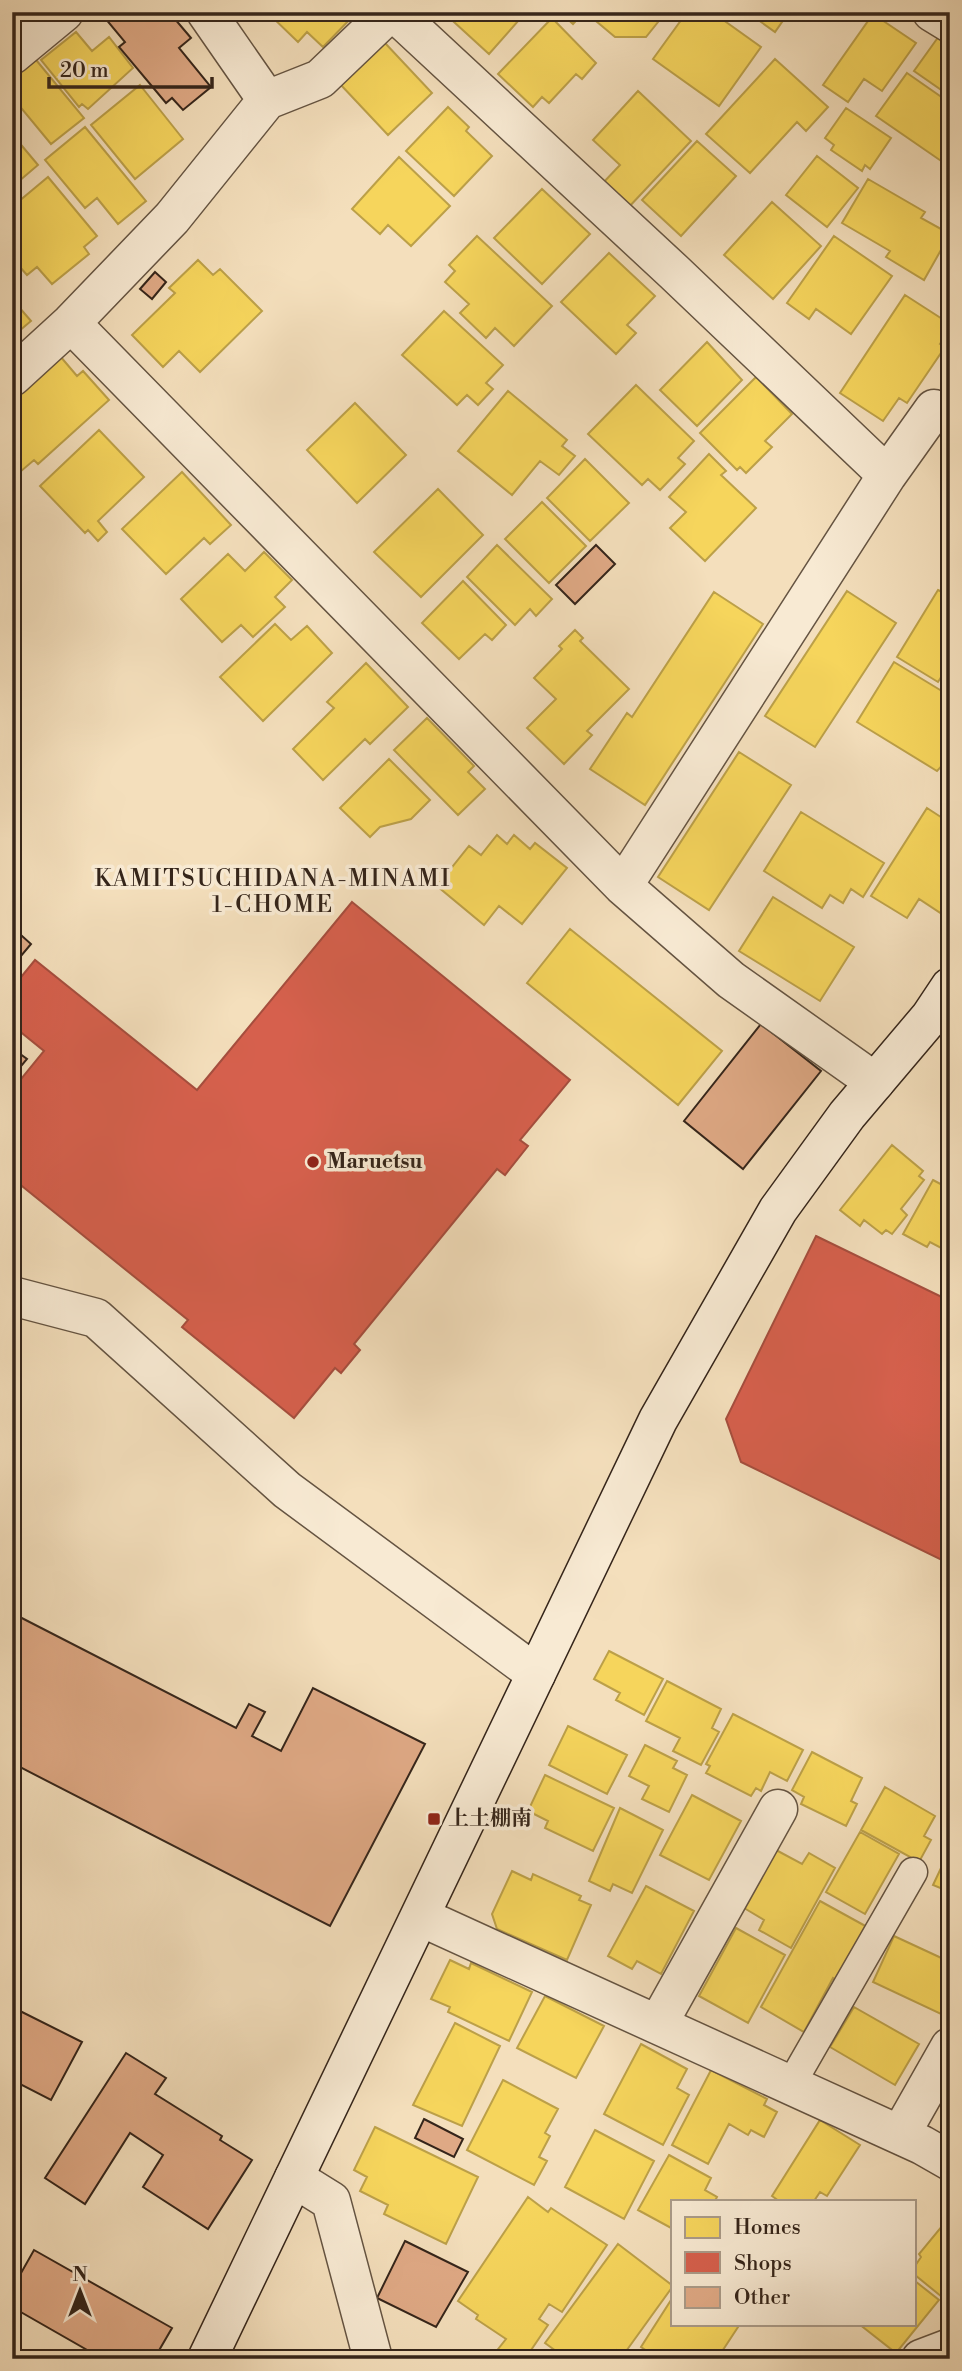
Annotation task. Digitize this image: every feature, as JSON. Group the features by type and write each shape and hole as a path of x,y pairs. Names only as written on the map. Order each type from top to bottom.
{"street":[{"path":"12,55 64,12"},
{"path":"206,12 267,100"},
{"path":"12,377 71,323 172,218 267,100 320,79 392,12 674,272 887,475"},
{"path":"932,12 950,23"},
{"path":"71,323 623,886 731,979 875,1082"},
{"path":"623,886 887,475 934,408"},
{"path":"207,2359 657,1420 785,1200 875,1082 943,1007"},
{"path":"12,1296 96,1318 287,1490 536,1674"},
{"path":"657,2024 778,1809"},
{"path":"421,1917 900,2135 950,2161"},
{"path":"900,2135 950,2047"},
{"path":"294,2178 331,2201 373,2359"},
{"path":"921,2359 950,2348"}],"lane":[{"path":"790,2086 913,1872"}],"building: Homes":[{"path":"274,12 357,12 323,47 307,32 298,42 271,16"},
{"path":"443,12 526,12 489,54"},
{"path":"560,12 584,12 573,24"},
{"path":"593,12 666,12 646,37 615,37 590,16"},
{"path":"687,12 712,12 761,47 719,106 653,59"},
{"path":"747,12 789,12 775,32"},
{"path":"873,14 916,43 882,91 864,79 848,102 823,85"},
{"path":"552,18 596,63 582,79 576,74 549,103 542,97 533,107 498,74"},
{"path":"76,32 92,51 109,37 133,68 88,109 82,104 79,107 41,60"},
{"path":"939,36 950,43 950,96 914,71"},
{"path":"385,43 432,93 388,135 340,84"},
{"path":"32,55 84,118 51,144 12,97 12,70"},
{"path":"775,59 828,107 806,131 797,122 750,173 706,134"},
{"path":"907,73 950,103 947,165 876,116"},
{"path":"140,85 183,139 135,179 91,125"},
{"path":"638,91 691,141 627,209 601,185 620,165 593,140"},
{"path":"448,107 469,127 466,131 492,156 454,196 406,151"},
{"path":"846,108 891,138 870,169 865,165 862,171 831,150 834,145 825,138"},
{"path":"85,127 146,201 118,224 97,198 85,208 45,160"},
{"path":"12,134 38,165 12,187"},
{"path":"697,141 736,176 681,236 642,200"},
{"path":"817,156 858,188 827,227 786,195"},
{"path":"399,157 450,206 411,246 388,225 380,234 352,209"},
{"path":"48,177 97,236 84,247 89,254 52,284 37,267 27,275 12,258 12,207"},
{"path":"868,179 925,212 921,218 950,234 924,280 886,257 890,251 842,223"},
{"path":"542,189 590,234 542,284 494,238"},
{"path":"772,202 821,246 773,299 724,255"},
{"path":"477,236 552,306 514,346 495,328 486,338 460,313 469,304 445,282 455,271 449,265"},
{"path":"834,236 892,276 851,334 816,309 809,319 787,303"},
{"path":"609,253 655,296 627,325 636,333 616,354 561,302"},
{"path":"198,260 213,275 220,269 262,311 200,372 179,351 163,367 132,335 175,293 169,288"},
{"path":"905,295 950,324 950,329 940,344 945,347 907,403 899,398 883,421 840,393"},
{"path":"12,299 31,321 12,337"},
{"path":"444,311 503,365 486,383 493,389 478,405 467,395 457,405 402,355"},
{"path":"707,342 742,380 697,426 660,390"},
{"path":"60,356 77,376 83,371 109,400 38,464 34,460 20,472 12,464 12,398"},
{"path":"756,377 792,414 765,441 772,447 746,473 740,467 737,470 700,433"},
{"path":"636,385 694,441 678,458 685,464 660,490 648,479 642,485 588,434"},
{"path":"508,391 567,440 562,446 575,456 559,475 540,461 512,495 458,451"},
{"path":"355,403 406,455 357,503 307,450"},
{"path":"99,430 144,477 98,521 107,532 98,541 88,530 85,533 40,486"},
{"path":"709,454 726,471 721,475 756,508 705,561 670,528 686,512 669,497"},
{"path":"585,459 629,503 590,541 547,498"},
{"path":"182,472 231,525 210,544 204,538 166,574 122,529"},
{"path":"438,489 483,535 421,597 374,552"},
{"path":"542,502 586,546 549,583 505,539"},
{"path":"497,545 552,599 536,616 530,609 515,625 467,577"},
{"path":"264,552 292,580 275,597 285,607 253,637 241,625 222,642 181,599 228,554 245,571"},
{"path":"463,581 506,625 492,640 485,634 459,659 422,623"},
{"path":"938,590 950,596 950,663 938,682 897,657"},
{"path":"847,591 896,623 815,747 765,716"},
{"path":"714,592 763,624 645,805 590,769 627,713 632,717"},
{"path":"275,624 291,640 307,626 332,653 263,721 220,677"},
{"path":"575,630 583,638 580,641 629,689 587,731 592,735 564,764 527,728 556,699 534,678 562,649 559,646"},
{"path":"894,662 950,696 950,757 937,771 857,722"},
{"path":"366,663 408,707 370,744 365,739 323,780 293,749 334,708 327,702"},
{"path":"427,718 474,766 468,772 485,789 458,815 394,750"},
{"path":"739,752 791,785 709,910 658,877"},
{"path":"389,759 430,800 411,819 380,827 370,837 340,808"},
{"path":"927,808 950,823 950,902 942,914 919,899 907,918 871,896"},
{"path":"801,812 884,863 863,897 851,889 843,903 830,895 822,908 764,871"},
{"path":"497,835 507,844 514,835 530,849 535,843 567,868 522,924 499,906 484,925 437,886 469,846 481,855"},
{"path":"773,897 854,947 820,1001 739,951"},
{"path":"570,929 722,1051 678,1105 527,983"},
{"path":"892,1145 923,1171 919,1176 924,1180 901,1209 907,1215 892,1234 886,1230 882,1234 864,1220 860,1226 840,1210"},
{"path":"933,1180 950,1189 949,1252 930,1242 927,1247 903,1234"},
{"path":"609,1651 663,1679 644,1715 616,1700 620,1693 594,1679"},
{"path":"667,1681 721,1709 712,1728 719,1732 701,1765 673,1751 680,1738 646,1721"},
{"path":"733,1714 803,1750 787,1781 770,1772 761,1791 756,1788 751,1796 706,1773 710,1766 706,1764"},
{"path":"568,1726 627,1755 607,1794 549,1765"},
{"path":"645,1745 677,1761 673,1768 687,1775 669,1812 642,1799 649,1786 629,1776"},
{"path":"812,1752 862,1778 851,1801 857,1804 846,1826 801,1804 804,1797 792,1790"},
{"path":"545,1775 614,1808 593,1851 545,1828 548,1821 528,1811"},
{"path":"885,1787 935,1816 924,1836 931,1840 919,1862 861,1830"},
{"path":"692,1795 741,1821 709,1880 660,1855"},
{"path":"620,1808 663,1830 632,1893 613,1884 610,1891 589,1881"},
{"path":"860,1832 899,1854 865,1914 826,1892"},
{"path":"950,1849 950,1892 933,1885"},
{"path":"776,1850 802,1864 809,1853 835,1868 791,1948 759,1930 764,1920 744,1908"},
{"path":"512,1871 531,1880 533,1874 581,1896 579,1900 591,1905 567,1960 497,1929 492,1914"},
{"path":"646,1886 694,1911 661,1974 637,1961 632,1969 608,1956"},
{"path":"820,1901 869,1928 839,1982 833,1978 804,2032 761,2007"},
{"path":"736,1928 785,1955 748,2023 699,1996"},
{"path":"894,1936 950,1962 950,1994 941,2014 873,1982"},
{"path":"450,1960 469,1969 471,1963 532,1992 509,2041 448,2012 450,2007 431,1999"},
{"path":"545,1996 604,2026 576,2078 517,2048"},
{"path":"854,2007 919,2044 895,2085 830,2047"},
{"path":"455,2023 500,2046 462,2126 413,2105"},
{"path":"641,2044 687,2069 677,2088 689,2095 663,2145 604,2114"},
{"path":"711,2070 767,2099 764,2105 777,2112 764,2137 751,2130 748,2135 729,2124 708,2164 672,2145"},
{"path":"503,2080 558,2109 545,2133 550,2136 539,2157 547,2161 534,2185 467,2150"},
{"path":"950,2087 950,2107 941,2102"},
{"path":"820,2120 860,2145 827,2196 820,2192 815,2200 778,2200 772,2196"},
{"path":"375,2127 478,2177 446,2244 384,2214 388,2205 360,2191 367,2177 354,2170"},
{"path":"595,2130 654,2161 624,2219 565,2187"},
{"path":"669,2155 711,2178 705,2190 717,2197 716,2200 671,2200 671,2228 638,2210"},
{"path":"528,2197 548,2212 551,2208 607,2245 562,2312 549,2304 539,2319 548,2325 525,2359 504,2359 495,2353 506,2339 476,2319 478,2315 458,2301"},
{"path":"947,2220 950,2222 950,2289 942,2297 916,2276 916,2264 921,2257 919,2254"},
{"path":"618,2244 671,2284 671,2289 624,2354 617,2350 610,2359 593,2359 586,2354 582,2359 567,2359 545,2343"},
{"path":"916,2282 939,2300 896,2353 862,2326 916,2326"},
{"path":"671,2300 671,2326 739,2326 717,2359 659,2359 641,2347"}],"building: Shops":[{"path":"352,902 570,1080 520,1140 528,1146 505,1175 497,1169 354,1344 360,1350 341,1373 335,1368 294,1418 182,1327 188,1320 12,1178 12,1090 44,1051 12,1025 12,988 35,960 197,1090"},
{"path":"816,1236 950,1301 950,1564 741,1462 726,1419"}],"building: Other":[{"path":"100,12 169,12 191,38 179,48 211,87 183,110 172,98 166,103 119,47 125,42"},
{"path":"254,12 268,12 262,19"},
{"path":"155,272 166,282 152,299 140,289"},
{"path":"950,296 950,310 943,306"},
{"path":"596,545 615,564 575,604 556,585"},
{"path":"12,927 31,944 16,962 12,959"},
{"path":"761,1024 821,1071 743,1169 684,1121"},
{"path":"12,1048 27,1059 12,1077"},
{"path":"12,1613 236,1728 249,1704 265,1712 252,1736 281,1751 313,1688 425,1744 330,1926 12,1763"},
{"path":"12,2007 82,2042 51,2100 12,2080"},
{"path":"126,2053 166,2078 155,2094 222,2136 220,2140 252,2160 208,2229 143,2187 163,2155 130,2133 85,2204 45,2178"},
{"path":"424,2119 463,2139 454,2157 415,2138"},
{"path":"405,2241 468,2272 436,2327 377,2298"},
{"path":"34,2250 172,2328 154,2359 103,2359 12,2307 12,2289"}],"place":[{"name":"Maruetsu","path":"313,1162"},
{"name":"上土棚南","path":"434,1819"}],"district":[{"name":"KAMITSUCHIDANA-MINAMI 1-CHOME","path":"273,892"}]}
